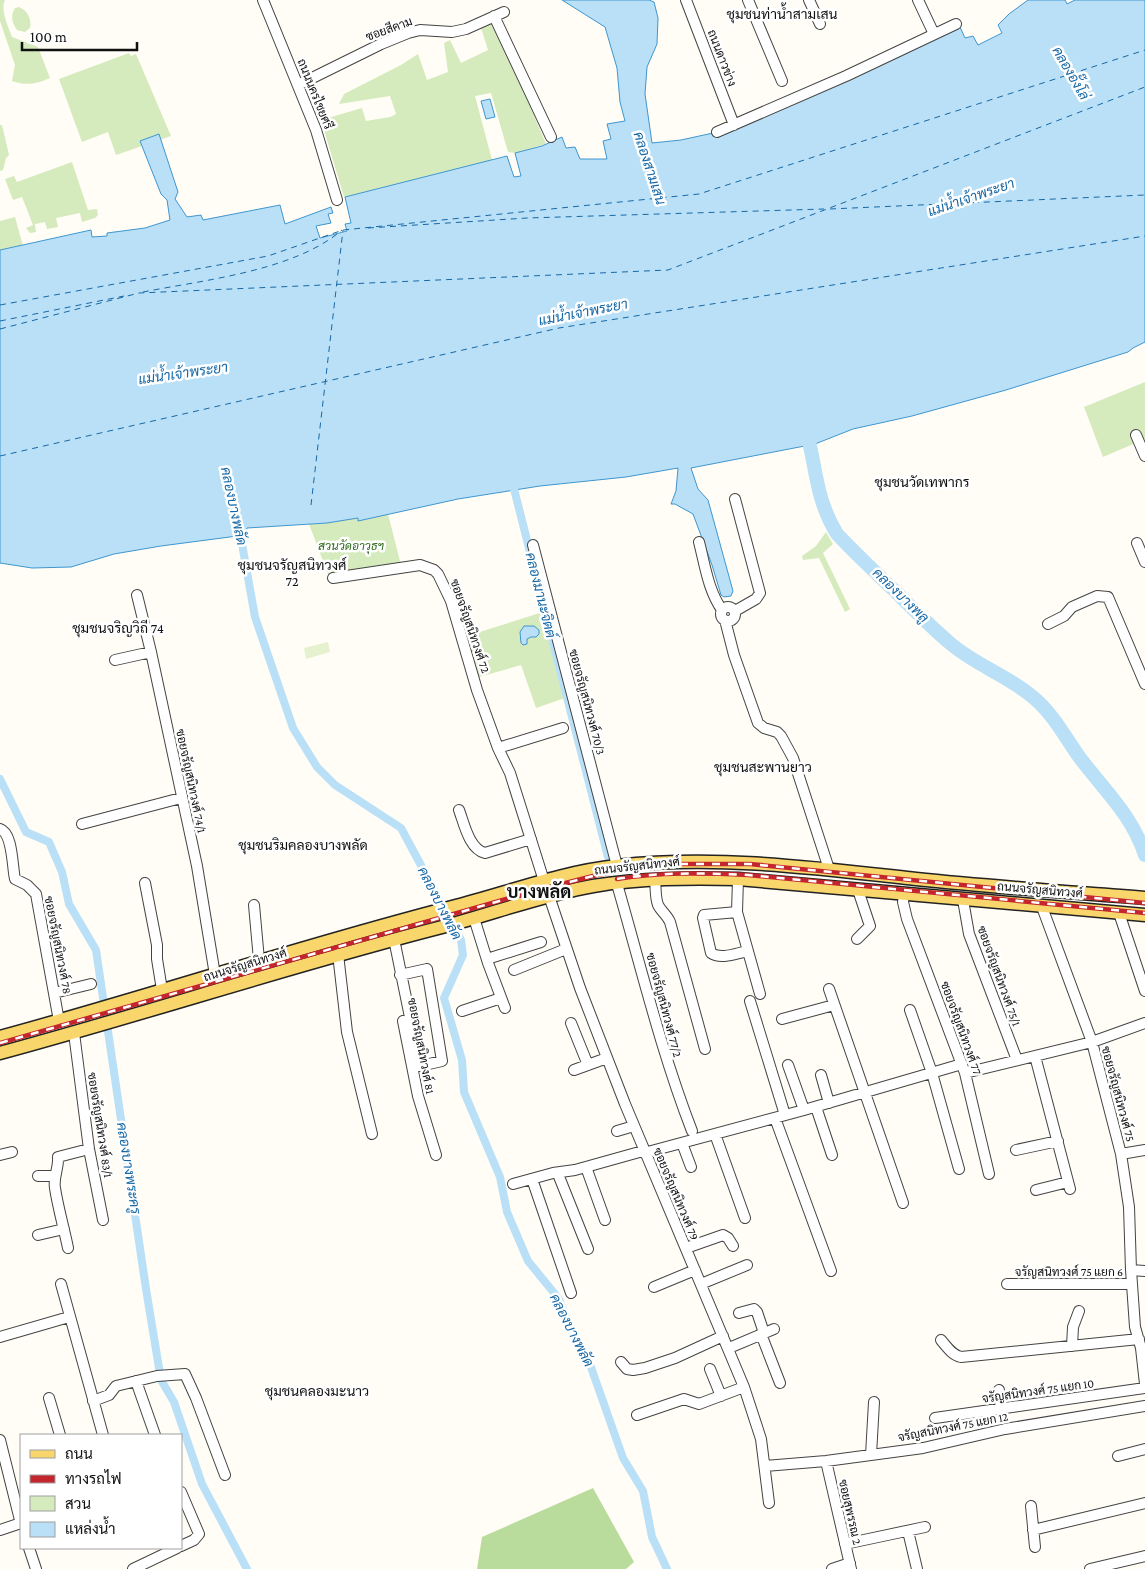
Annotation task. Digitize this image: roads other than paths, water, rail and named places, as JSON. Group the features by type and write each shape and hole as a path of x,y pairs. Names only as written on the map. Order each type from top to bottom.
{"main road":[{"name":"ถนนจรัญสนิทวงศ์","path":"0,1037 104,1009 305,947 542,882 617,866 704,861 752,862 998,887 1145,898"},
{"name":"ถนนจรัญสนิทวงศ์","path":"0,1054 107,1024 338,954 444,927 549,896 592,887 682,878 738,879 1145,915"},
{"path":"305,947 310,963"}],"street":[{"name":"ถนนนครไชยศรี","path":"264,0 324,153 337,200"},
{"name":"ถนนดาวข่าง","path":"686,0 734,125"},
{"path":"748,0 782,81"},
{"path":"809,0 820,24"},
{"path":"918,0 934,34"},
{"name":"ซอยสีคาม","path":"298,85 381,44 408,33 420,30 452,32 466,29 499,14 551,137"},
{"path":"717,132 846,76 956,24"},
{"path":"1136,435 1145,456"},
{"path":"723,615 729,621 733,619 735,611 756,599 760,593 735,499"},
{"path":"699,542 714,599 723,615 734,655 758,723 764,728 777,732 793,758 829,869"},
{"path":"1136,543 1145,562"},
{"name":"ซอยจรัญสนิทวงศ์ 70/3","path":"533,545 617,866"},
{"name":"ซอยจรัญสนิทวงศ์ 72","path":"333,578 410,566 420,566 434,570 438,574 450,602 498,748 510,773 542,882"},
{"name":"ซอยจรัญสนิทวงศ์ 74/1","path":"137,595 200,880 215,975"},
{"path":"1048,624 1064,616 1072,607 1097,596 1108,597 1145,684"},
{"path":"115,660 151,652"},
{"path":"498,748 563,728"},
{"path":"82,824 182,798"},
{"path":"459,810 473,843 480,852 485,853 529,840"},
{"name":"ซอยจรัญสนิทวงศ์ 78","path":"0,829 5,831 9,837 15,879 27,885 36,894 59,1021"},
{"path":"738,879 737,912 760,994"},
{"path":"655,880 657,902 670,922 705,1049"},
{"path":"145,882 157,945 157,959 162,990"},
{"name":"ซอยจรัญสนิทวงศ์ 77/2","path":"617,884 664,1052 692,1132"},
{"path":"857,939 870,926 858,890"},
{"name":"ซอยจรัญสนิทวงศ์ 77","path":"904,894 904,910 907,919 964,1069 989,1174"},
{"name":"ซอยจรัญสนิทวงศ์ 79","path":"549,896 566,949 644,1152 702,1284 744,1387 759,1430 769,1503"},
{"name":"ซอยจรัญสนิทวงศ์ 75/1","path":"963,900 969,934 1017,1060"},
{"path":"254,905 259,960"},
{"name":"ซอยจรัญสนิทวงศ์ 75","path":"1042,907 1092,1042 1121,1154 1130,1207 1132,1284 1140,1327 1139,1339 1145,1384"},
{"path":"737,912 704,915 703,918 711,953 720,956 748,951"},
{"path":"1120,913 1145,991"},
{"path":"474,918 505,1008"},
{"path":"390,940 400,975 420,1066 442,1061 427,970 400,975"},
{"name":"ซอยจรัญสนิทวงศ์ 81","path":"390,940 415,1082 436,1155"},
{"path":"487,959 541,942"},
{"path":"514,970 566,949"},
{"path":"338,954 347,1032 372,1134"},
{"path":"54,992 91,984"},
{"path":"829,990 904,1204"},
{"path":"462,1011 501,998"},
{"path":"750,1001 780,1117 831,1271"},
{"path":"782,1019 834,1005"},
{"path":"910,1010 932,1073 959,1169"},
{"path":"571,1023 588,1065"},
{"path":"513,1184 682,1143 932,1073 1017,1060 1092,1042 1144,1026"},
{"name":"ซอยจรัญสนิทวงศ์ 83/1","path":"74,1033 89,1149 103,1220"},
{"path":"1035,1056 1069,1186 1036,1190"},
{"path":"574,1070 607,1058"},
{"path":"788,1065 804,1110"},
{"path":"821,1075 829,1103"},
{"path":"816,1107 832,1155"},
{"path":"617,1131 634,1126"},
{"path":"715,1134 745,1218"},
{"path":"1016,1150 1058,1141"},
{"path":"682,1143 691,1167"},
{"path":"68,1248 55,1187 58,1157 89,1149"},
{"path":"1121,1154 1145,1150"},
{"path":"0,1155 12,1152"},
{"path":"586,1167 605,1220"},
{"path":"560,1173 588,1249"},
{"path":"38,1176 55,1176"},
{"path":"532,1179 571,1293"},
{"path":"38,1235 64,1229"},
{"path":"686,1248 720,1235 728,1238 733,1246"},
{"path":"702,1284 747,1265"},
{"path":"654,1287 695,1270"},
{"path":"1131,1270 1145,1270"},
{"path":"61,1284 103,1434"},
{"name":"จรัญสนิทวงศ์ 75 แยก 6","path":"1007,1284 1132,1284"},
{"path":"739,1313 754,1309 756,1312 766,1332 780,1383"},
{"path":"1072,1346 1073,1327 1079,1311"},
{"path":"0,1337 69,1317"},
{"path":"728,1348 766,1332"},
{"path":"621,1362 627,1369 645,1368 675,1358 723,1336"},
{"path":"941,1340 952,1353 956,1356 961,1356 1139,1339"},
{"path":"710,1369 721,1396"},
{"path":"93,1401 109,1395 116,1386 160,1376 185,1374 225,1475"},
{"path":"136,1381 155,1434"},
{"path":"637,1416 684,1399 699,1404 744,1387"},
{"name":"จรัญสนิทวงศ์ 75 แยก 10","path":"935,1418 1145,1388"},
{"path":"999,1390 1001,1410"},
{"path":"48,1398 60,1434"},
{"path":"871,1455 874,1402"},
{"name":"จรัญสนิทวงศ์ 75 แยก 12","path":"765,1466 871,1455 934,1445 1004,1429 1145,1406"},
{"path":"0,1441 17,1484 20,1513"},
{"path":"1118,1456 1145,1449"},
{"name":"ซอยสุพรรณ 2","path":"826,1461 850,1566"},
{"path":"182,1494 199,1534 194,1540 182,1546"},
{"path":"1033,1530 1145,1502"},
{"path":"1031,1506 1035,1548"},
{"path":"0,1530 20,1523"},
{"path":"845,1544 925,1526"},
{"path":"908,1530 917,1569"},
{"path":"28,1549 36,1569"},
{"path":"133,1569 176,1549"},
{"path":"1090,1569 1145,1556"},
{"path":"832,1569 850,1566"}],"water":[{"path":"562,0 649,0 654,2 658,18 657,44 647,67 645,94 652,143 681,140 713,133 909,51 960,27 965,38 973,36 978,45 1002,33 998,25 1028,0 1065,0 1067,4 1075,0 1145,0 1145,342 1128,352 1006,390 912,416 853,429 815,444 691,468 698,489 708,500 733,591 731,596 724,597 721,595 693,514 675,504 671,504 676,491 678,468 626,477 540,486 458,499 358,521 358,518 327,523 247,528 245,535 114,554 71,567 32,568 0,563 0,250 91,230 92,237 107,236 107,233 145,228 170,220 167,200 161,194 140,141 159,134 178,192 175,199 187,217 201,215 203,220 280,205 285,224 331,207 333,213 328,214 331,223 316,226 320,238 347,231 345,224 351,223 345,197 507,156 514,177 521,176 515,153 542,146 562,137 566,148 575,147 580,159 607,159 603,141 611,139 607,124 625,121 620,102 617,68 605,27"},
{"path":"490,99 495,117 486,119 481,101"},
{"path":"524,626 534,626 539,630 539,634 536,637 527,639 527,644 523,645 520,632"}],"waterway":[{"name":"คลองบางพลู","path":"805,426 820,494 837,534 951,644 971,659 1014,683 1041,705 1125,815 1140,841 1145,855"},
{"name":"คลองมานะจิตต์","path":"512,481 530,552"},
{"name":"คลองบางพลัด","path":"239,527 255,617 293,728 317,767 335,785 401,828 461,940 463,955 444,998 462,1060 464,1092 500,1177 507,1212 528,1261 559,1299 573,1335 587,1356 623,1458 643,1491 652,1537 667,1569"},
{"name":"คลองมานะจิตต์","path":"542,600 608,857"},
{"name":"คลองบางพระครู","path":"0,779 26,832 49,842 62,872 69,904 96,950 161,1380 174,1402 202,1484 247,1569"}],"railway":[{"path":"0,1043 538,890 597,875 639,868 679,864 750,864 1145,903"},
{"path":"617,879 649,875 748,875 1145,913"}],"district":[{"name":"ชุมชนท่าน้ำสามเสน","path":"782,14"},
{"name":"ชุมชนวัดเทพากร","path":"922,482"},
{"name":"ชุมชนจรัญสนิทวงศ์ 72","path":"292,574"},
{"name":"ชุมชนจริญวิถี 74","path":"118,628"},
{"name":"ชุมชนสะพานยาว","path":"763,767"},
{"name":"ชุมชนริมคลองบางพลัด","path":"303,845"},
{"name":"บางพลัด","path":"539,892"},
{"name":"ชุมชนคลองมะนาว","path":"317,1391"}],"water label":[{"name":"คลองอั๊งโล่","path":"1071,73"},
{"name":"คลองสามเสน","path":"650,168"},
{"name":"แม่น้ำเจ้าพระยา","path":"971,197"},
{"name":"แม่น้ำเจ้าพระยา","path":"583,312"},
{"name":"แม่น้ำเจ้าพระยา","path":"183,373"}],"park label":[{"name":"สวนวัดอาวุธฯ","path":"351,546"}]}
